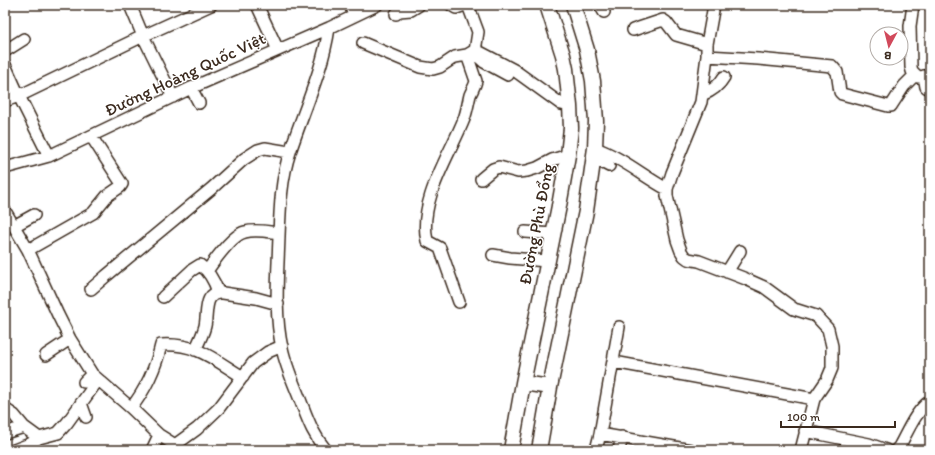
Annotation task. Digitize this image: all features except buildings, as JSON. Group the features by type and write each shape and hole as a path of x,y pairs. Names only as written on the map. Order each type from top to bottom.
{"main road":[{"name":"Đường Phù Đổng","path":"511,450 568,155 571,128 568,83 563,55 547,5"},
{"path":"539,450 550,387 586,211 594,153 596,121 593,81 587,50 573,5"},
{"path":"523,383 550,387"}],"street":[{"path":"130,5 143,36 173,97"},
{"path":"5,101 19,96 211,5"},
{"path":"257,5 278,50"},
{"name":"Đường Hoàng Quốc Việt","path":"5,168 49,156 191,88 329,28 352,10 377,5"},
{"path":"396,14 399,11 411,10 419,5"},
{"path":"451,5 456,8 467,5 478,32 471,53 476,81 464,118 436,181 428,210 426,234 428,241 440,248 459,302"},
{"path":"714,5 707,44 702,95 696,115 667,188 670,212 681,251 688,259 699,261 764,288 794,309 816,316 828,329 832,346 832,368 827,380 814,399 801,450"},
{"path":"913,5 910,26 911,67 923,76 926,87 930,89"},
{"path":"632,30 663,20 676,35 707,44"},
{"path":"326,450 312,431 291,378 282,346 277,271 280,203 289,152 315,81 325,48 329,28"},
{"path":"5,52 24,39"},
{"path":"363,43 420,67 433,69 440,67 455,56 471,53 483,54 514,70 561,104 570,106"},
{"path":"471,53 477,55 484,62 508,75"},
{"path":"707,56 832,66 836,72 840,92 842,94 888,106 891,106 904,86 923,76"},
{"path":"5,65 49,156"},
{"path":"702,95 710,92 724,77"},
{"path":"191,88 199,103"},
{"path":"28,250 92,213 107,196 122,184 91,136"},
{"path":"91,289 211,189 244,159 258,150 265,148 289,152"},
{"path":"594,153 605,152 652,181 667,188"},
{"path":"594,153 609,166"},
{"path":"481,179 493,169 499,167 518,172 527,171 568,155"},
{"path":"5,211 28,250 70,339 95,377 131,408 159,435 178,448 219,408 253,363 268,352 282,346"},
{"path":"14,226 34,215"},
{"path":"207,271 221,252 244,232 258,231 279,233"},
{"path":"526,232 553,234"},
{"path":"727,272 740,251"},
{"path":"493,254 510,258 547,261"},
{"path":"163,297 198,266 203,266 207,271 216,285 218,292"},
{"path":"196,350 205,327 208,300 212,295 218,292 256,298 278,304"},
{"path":"596,450 620,327"},
{"path":"46,355 70,339"},
{"path":"131,408 141,396 161,345 183,346 196,350 209,356 243,377"},
{"path":"614,362 814,399"},
{"path":"84,382 95,377"},
{"path":"14,450 30,444 39,438 58,433 68,423 95,377"},
{"path":"896,450 916,416 930,401"},
{"path":"81,403 86,418"},
{"path":"5,409 14,415 24,427 39,438"},
{"path":"5,433 24,427"},
{"path":"805,431 869,444 886,450"},
{"path":"600,434 691,450"},
{"path":"152,450 159,435"},
{"path":"619,450 622,437"}]}
